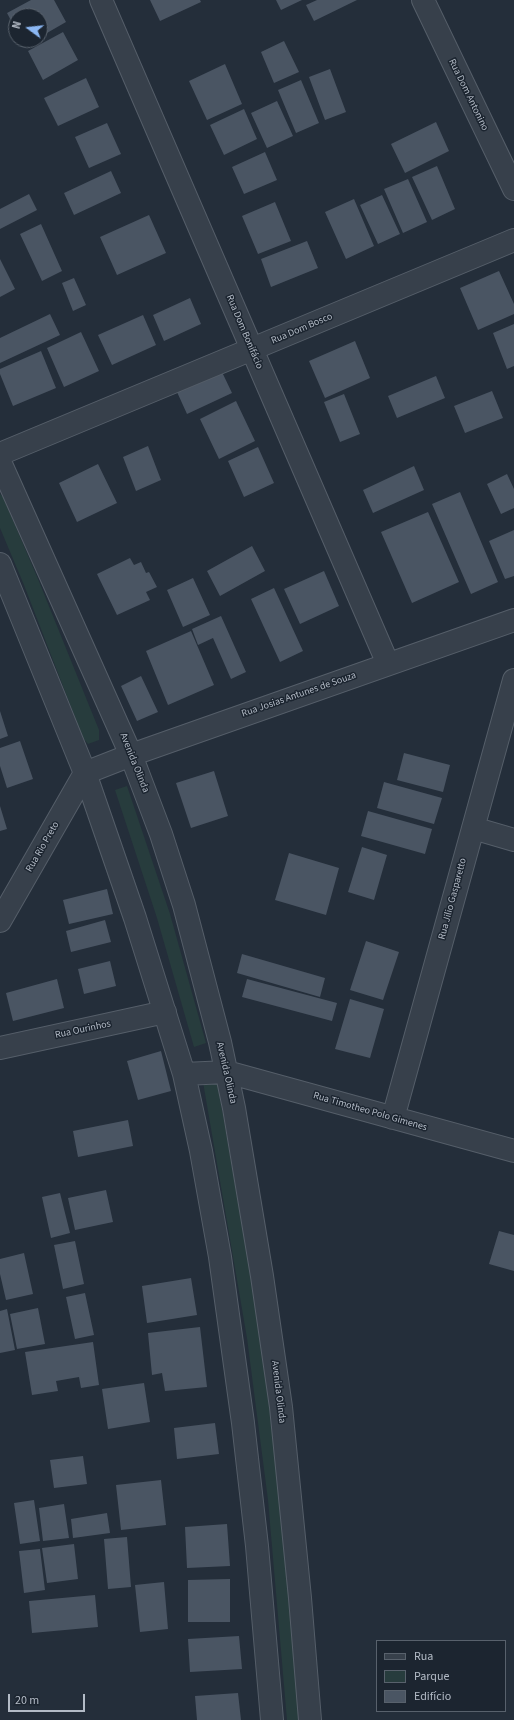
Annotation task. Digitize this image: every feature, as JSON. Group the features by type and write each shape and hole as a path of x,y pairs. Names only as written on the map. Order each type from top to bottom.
{"street":[{"name":"Rua Dom Bonifácio","path":"101,0 388,664"},
{"name":"Rua Dom Antonino","path":"423,0 514,190"},
{"name":"Rua Dom Bosco","path":"0,454 514,240"},
{"name":"Avenida Olinda","path":"0,462 132,755 161,834 184,905 226,1072 234,1108 261,1269 281,1407 310,1720"},
{"path":"0,564 85,773 165,1012 184,1074 201,1151 220,1257 243,1423 257,1546 272,1720"},
{"name":"Rua Josias Antunes de Souza","path":"85,773 514,620"},
{"name":"Rua Jilio Gasparetto","path":"393,1118 514,680"},
{"name":"Rua Rio Preto","path":"0,921 85,773"},
{"path":"473,828 514,840"},
{"name":"Rua Ourinhos","path":"0,1048 165,1012"},
{"name":"Rua Timotheo Polo Gimenes","path":"184,1074 226,1072 514,1151"}],"green space":[{"path":"0,494 3,497 38,579 99,730 99,740 88,744 83,738 24,585 0,528"},
{"path":"127,786 170,914 206,1043 194,1047 157,918 115,790"},
{"path":"217,1080 261,1335 281,1498 300,1720 287,1720 268,1500 247,1338 203,1082"}],"building":[{"path":"31,0 54,0 66,22 48,32 48,8 16,8"},
{"path":"150,0 200,0 201,2 160,21"},
{"path":"276,0 302,0 281,10"},
{"path":"317,0 357,0 314,21 306,5"},
{"path":"63,32 78,60 43,80 28,51 34,48 48,48 48,40"},
{"path":"284,41 299,72 274,83 261,52"},
{"path":"225,64 242,104 207,120 189,81"},
{"path":"330,69 346,112 325,120 309,77"},
{"path":"86,78 99,107 58,126 44,98"},
{"path":"301,80 319,123 296,133 278,90"},
{"path":"277,101 293,136 267,148 251,113"},
{"path":"244,109 257,139 224,155 210,125"},
{"path":"436,122 449,151 405,173 391,144"},
{"path":"107,123 121,154 89,168 75,137"},
{"path":"265,152 277,180 244,194 232,167"},
{"path":"437,166 455,209 432,220 412,177"},
{"path":"111,171 121,193 74,215 64,193"},
{"path":"408,179 427,222 403,233 384,189"},
{"path":"29,194 37,210 0,229 0,209"},
{"path":"382,195 400,234 378,244 360,205"},
{"path":"354,199 374,246 346,259 325,212"},
{"path":"275,202 291,241 258,254 242,216"},
{"path":"149,215 166,253 117,275 100,237"},
{"path":"41,224 62,271 42,281 20,234"},
{"path":"307,241 318,268 271,287 261,259"},
{"path":"0,259 15,289 0,297"},
{"path":"499,271 514,304 514,314 478,330 460,288"},
{"path":"74,278 86,305 73,311 62,283"},
{"path":"190,298 201,324 164,341 153,315"},
{"path":"50,314 60,335 0,363 0,338"},
{"path":"143,315 156,345 112,365 98,335"},
{"path":"514,324 514,366 507,369 493,333"},
{"path":"81,332 99,371 64,387 47,348"},
{"path":"355,341 370,378 325,398 309,361"},
{"path":"41,351 56,388 13,406 0,374 0,369"},
{"path":"222,372 232,393 187,414 177,392"},
{"path":"436,376 445,398 397,418 388,396"},
{"path":"492,391 503,418 465,433 454,406"},
{"path":"344,394 360,434 340,442 324,402"},
{"path":"236,401 255,441 219,459 200,419"},
{"path":"148,446 161,480 136,491 123,457"},
{"path":"258,447 274,483 244,497 228,461"},
{"path":"98,464 117,503 77,522 59,483"},
{"path":"414,466 424,490 373,513 363,490"},
{"path":"507,474 514,489 514,508 501,514 487,484"},
{"path":"460,492 498,582 471,594 432,504"},
{"path":"428,512 459,582 412,603 381,532"},
{"path":"514,530 514,576 505,579 489,541"},
{"path":"252,546 265,571 220,596 207,571"},
{"path":"130,558 134,565 141,562 146,573 149,572 157,587 146,592 150,600 117,615 97,574"},
{"path":"324,571 339,606 300,624 284,589"},
{"path":"193,578 210,615 183,627 167,590"},
{"path":"274,588 303,651 280,662 251,599"},
{"path":"221,616 246,672 231,679 213,638 198,645 192,629"},
{"path":"191,631 214,685 168,705 146,651"},
{"path":"141,676 158,712 137,721 121,686"},
{"path":"0,711 8,736 0,739"},
{"path":"20,741 33,779 7,788 0,766 0,748"},
{"path":"404,753 450,765 443,792 397,780"},
{"path":"214,771 228,816 191,828 176,783"},
{"path":"384,782 442,798 434,824 377,808"},
{"path":"0,806 7,829 0,831"},
{"path":"368,811 432,829 425,854 361,836"},
{"path":"362,847 387,855 374,900 348,892"},
{"path":"289,853 339,868 326,915 275,900"},
{"path":"107,889 113,914 69,924 63,900"},
{"path":"105,920 111,942 71,952 66,931"},
{"path":"366,941 399,952 383,1000 350,990"},
{"path":"242,954 325,978 320,997 237,973"},
{"path":"110,961 116,986 84,994 78,969"},
{"path":"57,979 64,1008 13,1021 6,993"},
{"path":"247,979 337,1003 332,1021 242,997"},
{"path":"350,999 384,1009 370,1058 335,1049"},
{"path":"161,1051 171,1091 138,1100 127,1061"},
{"path":"128,1120 133,1146 78,1157 73,1131"},
{"path":"106,1190 113,1222 75,1230 68,1198"},
{"path":"60,1193 70,1233 51,1238 42,1197"},
{"path":"499,1231 514,1235 514,1271 489,1264"},
{"path":"75,1241 84,1284 63,1289 54,1245"},
{"path":"24,1253 33,1294 6,1300 0,1274 0,1259"},
{"path":"191,1278 197,1315 147,1323 142,1286"},
{"path":"85,1293 94,1335 75,1339 66,1297"},
{"path":"38,1308 45,1344 17,1349 10,1314"},
{"path":"7,1309 15,1350 0,1353 0,1311"},
{"path":"200,1327 207,1387 165,1391 162,1373 152,1375 148,1333"},
{"path":"93,1342 99,1385 81,1388 79,1377 56,1381 58,1391 32,1395 25,1352"},
{"path":"144,1383 150,1422 108,1429 102,1389"},
{"path":"215,1423 219,1454 177,1459 174,1428"},
{"path":"83,1456 87,1484 54,1488 50,1460"},
{"path":"161,1480 166,1525 121,1530 116,1485"},
{"path":"34,1500 40,1541 20,1544 14,1503"},
{"path":"64,1504 69,1538 43,1541 39,1508"},
{"path":"107,1513 110,1533 73,1538 71,1519"},
{"path":"227,1524 230,1566 187,1568 185,1527"},
{"path":"127,1537 131,1587 108,1589 104,1539"},
{"path":"74,1544 78,1579 47,1583 42,1548"},
{"path":"40,1549 45,1590 24,1593 19,1551"},
{"path":"230,1579 230,1622 188,1622 188,1580"},
{"path":"164,1582 168,1629 140,1632 135,1585"},
{"path":"95,1595 98,1627 32,1633 29,1601"},
{"path":"239,1636 242,1669 190,1672 188,1639"},
{"path":"238,1693 241,1720 197,1720 195,1696"}]}
